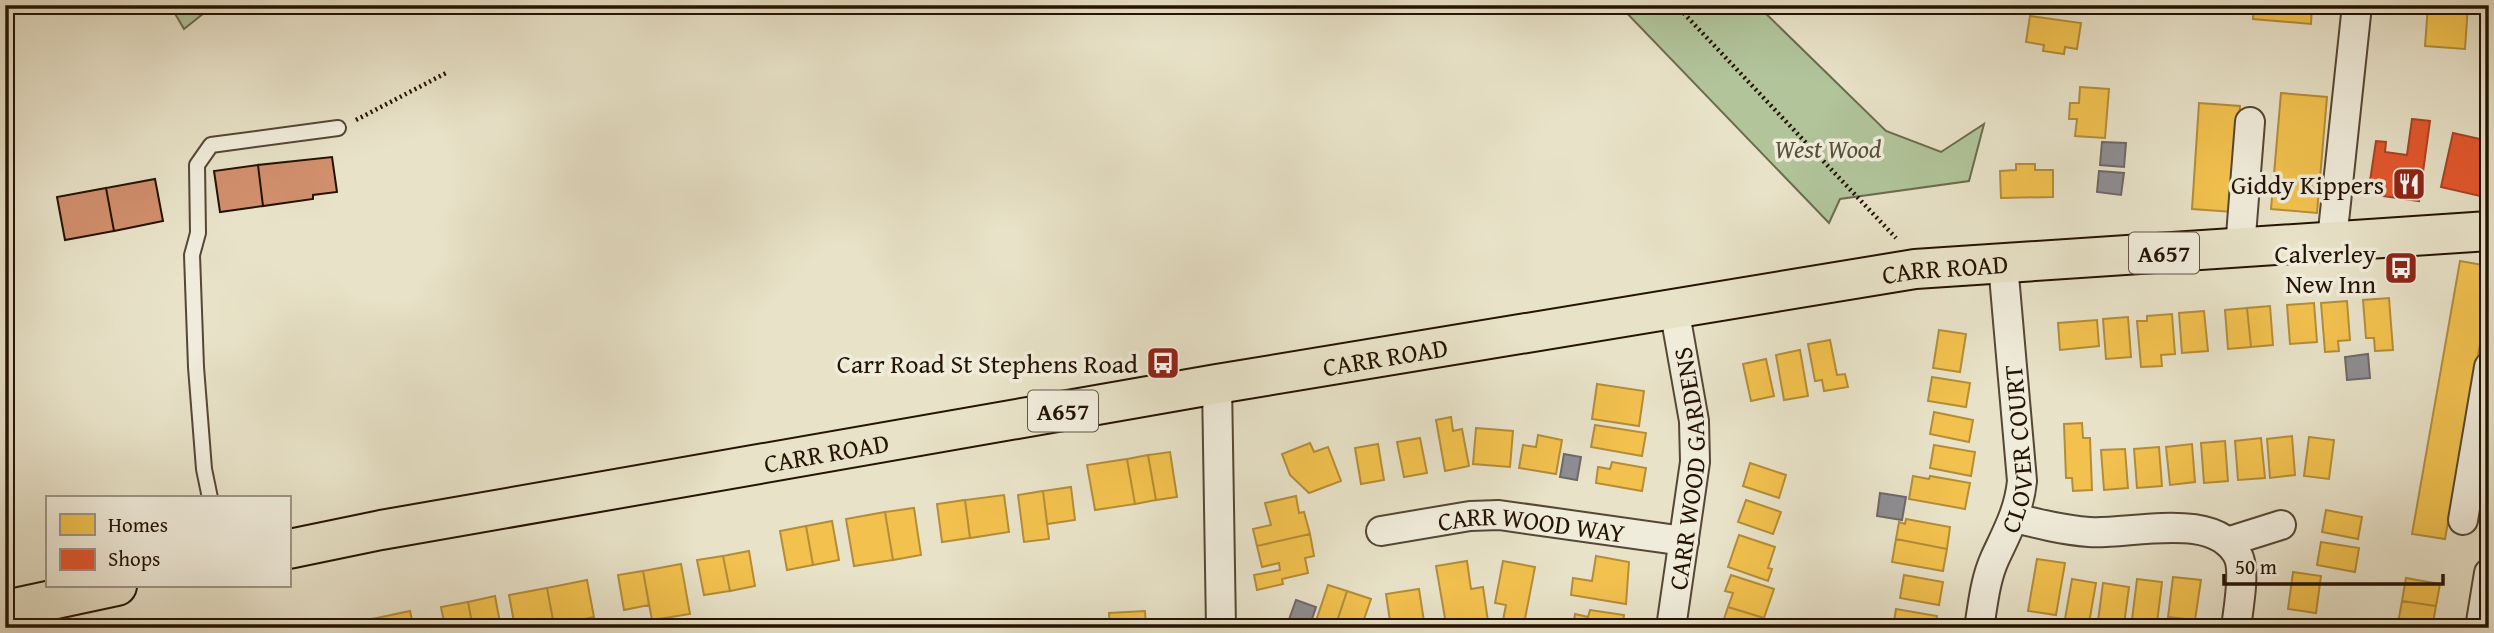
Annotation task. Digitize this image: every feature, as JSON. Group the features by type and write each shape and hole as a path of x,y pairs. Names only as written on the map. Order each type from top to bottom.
{"main road":[{"name":"CARR ROAD","path":"290,549 395,528 1217,384 1915,269 2332,240 2489,232"},
{"path":"5,610 108,588"}],"street":[{"path":"2332,240 2357,5"},
{"path":"2241,248 2250,122"},
{"name":"CLOVER COURT","path":"1979,628 1986,582 2015,518 2022,481 2003,264"},
{"name":"CARR WOOD GARDENS","path":"1671,628 1695,461 1694,421 1674,308"},
{"path":"2463,520 2489,367"},
{"path":"1217,384 1221,628"},
{"name":"CARR WOOD WAY","path":"1381,531 1470,516 1499,515 1684,541"},
{"path":"2015,518 2051,527 2091,532 2181,528 2208,531 2227,542 2239,559 2241,580 2236,628"},
{"path":"2227,542 2281,525"},
{"path":"2480,628 2489,573"}],"lane":[{"path":"210,496 204,469 196,367 192,256 198,233 197,165 211,145 338,128"}],"path":[{"path":"1676,5 1900,242 1915,269"},
{"path":"369,114 448,72"}],"green space":[{"path":"170,5 214,5 184,29"},
{"name":"West Wood","path":"1619,5 1757,5 1886,131 1941,152 1984,124 1969,181 1840,199 1829,223"}],"building: Homes":[{"path":"2254,5 2312,5 2311,24 2253,19"},
{"path":"2428,5 2468,5 2465,49 2425,46"},
{"path":"2030,16 2081,23 2077,49 2065,47 2064,54 2043,51 2044,45 2026,42"},
{"path":"2080,87 2109,89 2105,138 2075,136 2077,119 2069,119 2070,103 2079,103"},
{"path":"2281,93 2327,97 2317,213 2271,209"},
{"path":"2199,103 2240,106 2233,212 2192,209"},
{"path":"2016,164 2035,164 2035,170 2053,170 2053,197 2001,198 2000,171 2016,170"},
{"path":"2460,261 2489,266 2489,294 2445,539 2412,534"},
{"path":"2389,298 2393,350 2375,351 2374,338 2366,338 2363,300"},
{"path":"2347,301 2350,340 2338,341 2339,351 2325,352 2321,303"},
{"path":"2314,303 2317,342 2290,344 2287,305"},
{"path":"2270,306 2273,345 2251,347 2247,308"},
{"path":"2247,308 2251,347 2228,349 2225,310"},
{"path":"2204,311 2208,351 2182,353 2179,313"},
{"path":"2172,314 2175,354 2161,355 2162,366 2141,367 2137,321 2147,321 2147,316"},
{"path":"2128,317 2131,357 2106,359 2103,319"},
{"path":"2097,320 2099,346 2060,350 2058,323"},
{"path":"1939,330 1966,334 1960,372 1933,368"},
{"path":"1830,340 1837,375 1845,374 1848,387 1824,391 1822,380 1815,381 1808,344"},
{"path":"1800,350 1808,396 1784,400 1776,355"},
{"path":"1766,359 1774,396 1751,401 1743,364"},
{"path":"1932,377 1970,383 1966,407 1928,401"},
{"path":"1597,384 1644,391 1639,426 1592,419"},
{"path":"1934,412 1973,420 1969,442 1930,434"},
{"path":"1451,417 1453,431 1462,429 1469,466 1445,471 1436,420"},
{"path":"2082,423 2083,438 2090,438 2092,490 2073,491 2072,478 2066,478 2064,424"},
{"path":"1595,425 1646,433 1642,456 1591,447"},
{"path":"1476,428 1513,431 1510,467 1473,464"},
{"path":"1538,435 1562,440 1556,474 1519,468 1523,445 1536,447"},
{"path":"2292,436 2295,475 2270,478 2267,439"},
{"path":"2309,437 2334,440 2329,479 2304,476"},
{"path":"1420,438 1427,473 1404,477 1397,442"},
{"path":"2261,438 2265,478 2238,480 2235,441"},
{"path":"2225,441 2228,481 2204,483 2201,443"},
{"path":"1310,443 1314,452 1328,447 1341,481 1309,493 1290,475 1282,454"},
{"path":"1378,444 1384,480 1361,484 1355,448"},
{"path":"2192,444 2195,482 2170,485 2166,447"},
{"path":"1934,445 1975,452 1971,476 1930,468"},
{"path":"2159,447 2162,486 2137,488 2134,449"},
{"path":"2125,449 2128,488 2104,490 2101,450"},
{"path":"1170,452 1177,497 1156,500 1148,455"},
{"path":"1148,455 1156,500 1135,504 1127,459"},
{"path":"1127,459 1135,504 1095,510 1087,465"},
{"path":"1612,462 1646,468 1642,491 1596,483 1598,467 1610,469"},
{"path":"1750,463 1786,475 1779,498 1743,486"},
{"path":"1913,476 1970,483 1965,509 1909,499"},
{"path":"1071,487 1075,520 1047,524 1043,491"},
{"path":"1043,491 1049,539 1024,542 1018,495"},
{"path":"1004,495 1009,532 970,538 965,500"},
{"path":"1296,496 1299,513 1304,512 1310,534 1257,546 1253,529 1271,525 1265,503"},
{"path":"965,500 970,538 942,542 937,504"},
{"path":"1746,500 1781,512 1773,534 1738,522"},
{"path":"914,508 921,555 893,560 885,512"},
{"path":"2326,510 2362,517 2358,539 2322,532"},
{"path":"885,512 893,560 854,566 846,519"},
{"path":"1906,519 1950,527 1947,549 1896,539 1899,522 1905,524"},
{"path":"832,521 839,560 813,565 806,526"},
{"path":"806,526 813,565 787,570 780,531"},
{"path":"1310,534 1314,556 1305,558 1308,573 1282,579 1283,584 1257,590 1254,575 1280,570 1279,563 1262,567 1257,546"},
{"path":"1739,535 1775,547 1768,568 1772,569 1768,581 1728,567"},
{"path":"1896,539 1947,549 1943,571 1892,562"},
{"path":"2321,542 2359,548 2355,572 2317,565"},
{"path":"749,551 755,586 730,591 723,556"},
{"path":"723,556 730,591 704,595 697,560"},
{"path":"1596,556 1629,562 1626,604 1571,595 1573,578 1592,581"},
{"path":"2037,559 2065,563 2056,615 2028,611"},
{"path":"1467,561 1471,589 1483,587 1489,628 1476,628 1475,619 1446,624 1436,566"},
{"path":"1503,561 1535,567 1524,624 1503,620 1506,605 1495,603"},
{"path":"681,564 690,614 652,620 643,571"},
{"path":"643,571 649,605 624,610 618,575"},
{"path":"2293,572 2321,576 2316,613 2288,609"},
{"path":"1731,575 1774,589 1764,618 1728,607 1733,593 1725,591"},
{"path":"1904,575 1943,582 1939,605 1900,598"},
{"path":"2173,577 2201,580 2195,620 2168,617"},
{"path":"2406,578 2440,584 2436,606 2402,601"},
{"path":"2072,579 2096,583 2089,623 2065,619"},
{"path":"2137,579 2162,582 2157,623 2132,620"},
{"path":"587,580 594,617 554,625 547,588"},
{"path":"2103,583 2129,587 2124,625 2098,621"},
{"path":"1328,585 1347,591 1335,627 1316,621"},
{"path":"547,588 554,625 528,628 526,620 514,622 509,595"},
{"path":"1419,589 1425,628 1391,628 1386,594"},
{"path":"1347,591 1371,599 1361,628 1335,628"},
{"path":"495,596 501,628 473,628 468,602"},
{"path":"2402,601 2436,606 2432,628 2398,623"},
{"path":"468,602 473,628 445,628 441,607"},
{"path":"1728,607 1764,618 1761,628 1721,628"},
{"path":"1896,609 1937,616 1935,628 1893,628"},
{"path":"1590,610 1624,615 1622,628 1573,628 1575,614 1588,617"},
{"path":"410,611 414,628 374,628 372,619"},
{"path":"1145,611 1146,628 1110,628 1109,613"},
{"path":"372,619 374,628 335,628 335,627"},
{"path":"2286,620 2313,625 2312,628 2285,628"}],"building: Shops":[{"path":"2412,119 2430,121 2419,201 2368,194 2376,141 2386,142 2385,152 2407,155"},
{"path":"2453,133 2489,141 2489,198 2441,187"}],"building: Industry":[{"path":"2102,142 2126,143 2124,167 2100,165"},
{"path":"2099,171 2124,173 2121,195 2097,192"},
{"path":"2368,354 2370,378 2347,380 2345,357"},
{"path":"1564,454 1581,457 1577,480 1560,477"},
{"path":"1880,493 1906,497 1902,520 1877,516"},
{"path":"1296,600 1316,607 1309,628 1287,625"}],"building: Other":[{"path":"332,157 337,192 313,195 313,199 263,206 258,165"},
{"path":"258,165 263,206 220,212 214,171"},
{"path":"155,179 163,221 114,231 106,188"},
{"path":"106,188 114,231 65,240 57,197"}],"place":[{"name":"Giddy Kippers","path":"2409,184"},
{"name":"Calverley New Inn","path":"2401,268"},
{"name":"Carr Road St Stephens Road","path":"1163,363"}]}
